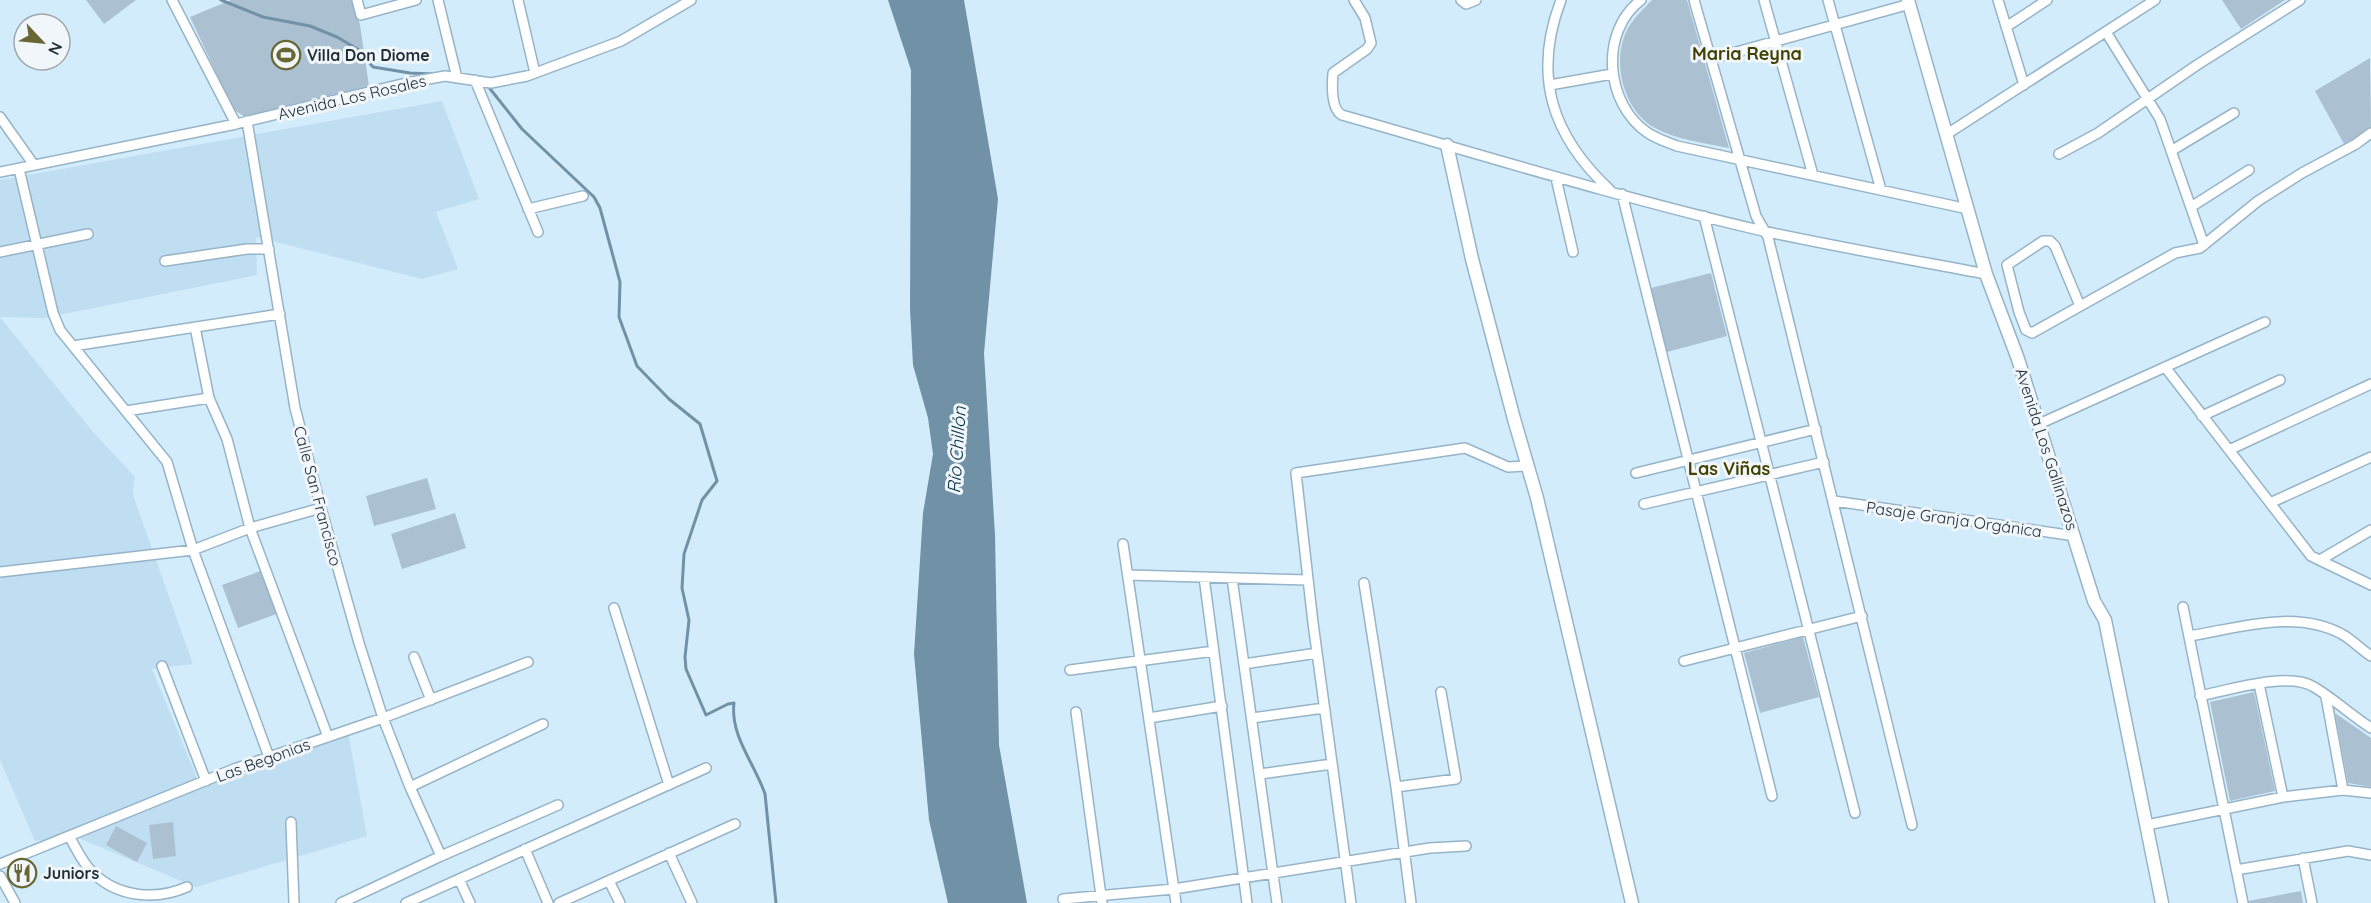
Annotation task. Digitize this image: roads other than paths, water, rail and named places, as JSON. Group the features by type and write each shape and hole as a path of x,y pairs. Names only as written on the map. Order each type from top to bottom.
{"street":[{"path":"172,0 236,124"},
{"path":"357,0 361,15 416,0"},
{"path":"438,0 457,78"},
{"path":"518,0 535,74"},
{"name":"Avenida Los Rosales","path":"0,172 236,124 406,83 446,76 490,83 535,74 621,41 691,0"},
{"path":"1354,0 1365,18 1371,43 1367,49 1333,73 1334,105 1337,112 1556,178 1764,231 1986,274"},
{"path":"1461,0 1466,4 1476,0"},
{"path":"1561,0 1548,40 1553,106 1560,126 1572,148 1588,169 1612,192"},
{"path":"1641,0 1624,20 1615,39 1612,75 1625,109 1647,132 1677,146 1968,208"},
{"path":"1694,0 1756,216 1769,242 1912,825"},
{"path":"1764,0 1813,175"},
{"path":"1828,0 1881,190"},
{"path":"1998,0 2024,85"},
{"path":"2006,27 2047,0"},
{"path":"1949,132 2155,0"},
{"path":"2059,154 2098,133 2300,0"},
{"path":"1711,59 1909,2"},
{"name":"Avenida Los Gallinazos","path":"1909,2 1949,132 1986,274 2018,359 2094,601 2105,620 2162,903"},
{"path":"2106,33 2160,119 2204,245"},
{"path":"1550,85 1612,75"},
{"path":"475,81 538,232"},
{"path":"2171,151 2234,113"},
{"path":"0,117 34,165"},
{"name":"Calle San Francisco","path":"248,121 295,408 321,508 358,643 383,718 410,788 441,856"},
{"path":"2080,306 2055,246 2050,241 2043,240 2007,266 2019,312 2028,332 2032,333 2080,306 2175,252 2200,248 2258,201 2371,133"},
{"path":"1447,145 1472,258 1537,498 1632,903"},
{"path":"19,169 53,313 60,330 167,462 193,550 269,757"},
{"path":"2191,207 2249,170"},
{"path":"1556,178 1573,252"},
{"path":"1622,194 1772,796"},
{"path":"528,209 583,196"},
{"path":"1704,216 1855,813"},
{"path":"0,252 88,234"},
{"path":"165,261 247,249 269,249"},
{"path":"73,346 280,314"},
{"path":"2039,424 2265,322"},
{"path":"195,327 209,398 227,439 250,528 328,737"},
{"path":"2164,367 2311,556 2371,585"},
{"path":"2202,416 2280,381"},
{"path":"2229,450 2371,384"},
{"path":"126,411 209,398"},
{"path":"1635,474 1816,429"},
{"path":"1351,903 1324,708 1296,473 1465,448 1508,467 1528,465"},
{"path":"2270,503 2371,458"},
{"path":"1644,504 1824,462"},
{"name":"Pasaje Granja Orgánica","path":"1834,501 2075,536"},
{"path":"0,572 193,550 250,528 321,508"},
{"path":"2320,560 2371,530"},
{"path":"1123,544 1176,903"},
{"path":"1128,575 1308,579"},
{"path":"1204,577 1247,903"},
{"path":"1232,578 1277,903"},
{"path":"1364,583 1406,852 1411,903"},
{"path":"2183,607 2243,903"},
{"path":"614,608 669,785"},
{"path":"1684,661 1862,616"},
{"path":"2189,636 2283,621 2317,624 2344,636 2371,656"},
{"path":"1070,670 1214,651"},
{"path":"1244,664 1317,653"},
{"path":"414,657 431,700"},
{"name":"Las Begonias","path":"0,864 206,781 383,718 528,662"},
{"path":"162,666 206,781"},
{"path":"2200,696 2259,684 2289,680 2303,682 2314,687 2371,728"},
{"path":"2259,684 2283,797"},
{"path":"1396,787 1456,779 1441,692"},
{"path":"2325,697 2343,790"},
{"path":"1149,718 1222,706"},
{"path":"1252,718 1324,708"},
{"path":"1076,712 1102,900"},
{"path":"410,788 543,724"},
{"path":"1260,774 1332,764"},
{"path":"406,903 706,768"},
{"path":"2147,825 2283,797 2343,790 2371,793"},
{"path":"341,903 558,805"},
{"path":"291,822 294,903"},
{"path":"559,903 735,824"},
{"path":"69,836 90,870 101,880 117,889 137,895 153,896 187,887"},
{"path":"1063,899 1102,900 1430,848 1466,846"},
{"path":"525,849 548,903"},
{"path":"2236,870 2348,852 2371,855"},
{"path":"669,854 692,903"},
{"path":"2303,858 2312,903"},
{"path":"0,876 15,903"},
{"path":"459,879 470,903"},
{"path":"609,881 620,903"}],"water":[{"name":"Río Chillón","path":"888,0 964,0 998,199 984,353 995,535 999,745 1027,903 948,903 929,820 914,654 923,513 933,454 928,418 913,365 910,309 911,70"}],"waterway":[{"path":"221,0 263,17 310,26 337,37 359,50 373,67 433,74"},
{"path":"487,85 522,129 594,197 600,208 620,282 619,317 637,366 669,399 700,424 717,481 702,500 684,554 682,588 689,620 686,669 706,715 734,703 739,738 765,794 776,903"}],"place":[{"name":"Villa Don Diome","path":"286,55"},
{"name":"Juniors","path":"22,873"}],"district":[{"name":"Maria Reyna","path":"1747,54"},
{"name":"Las Viñas","path":"1729,469"}]}
